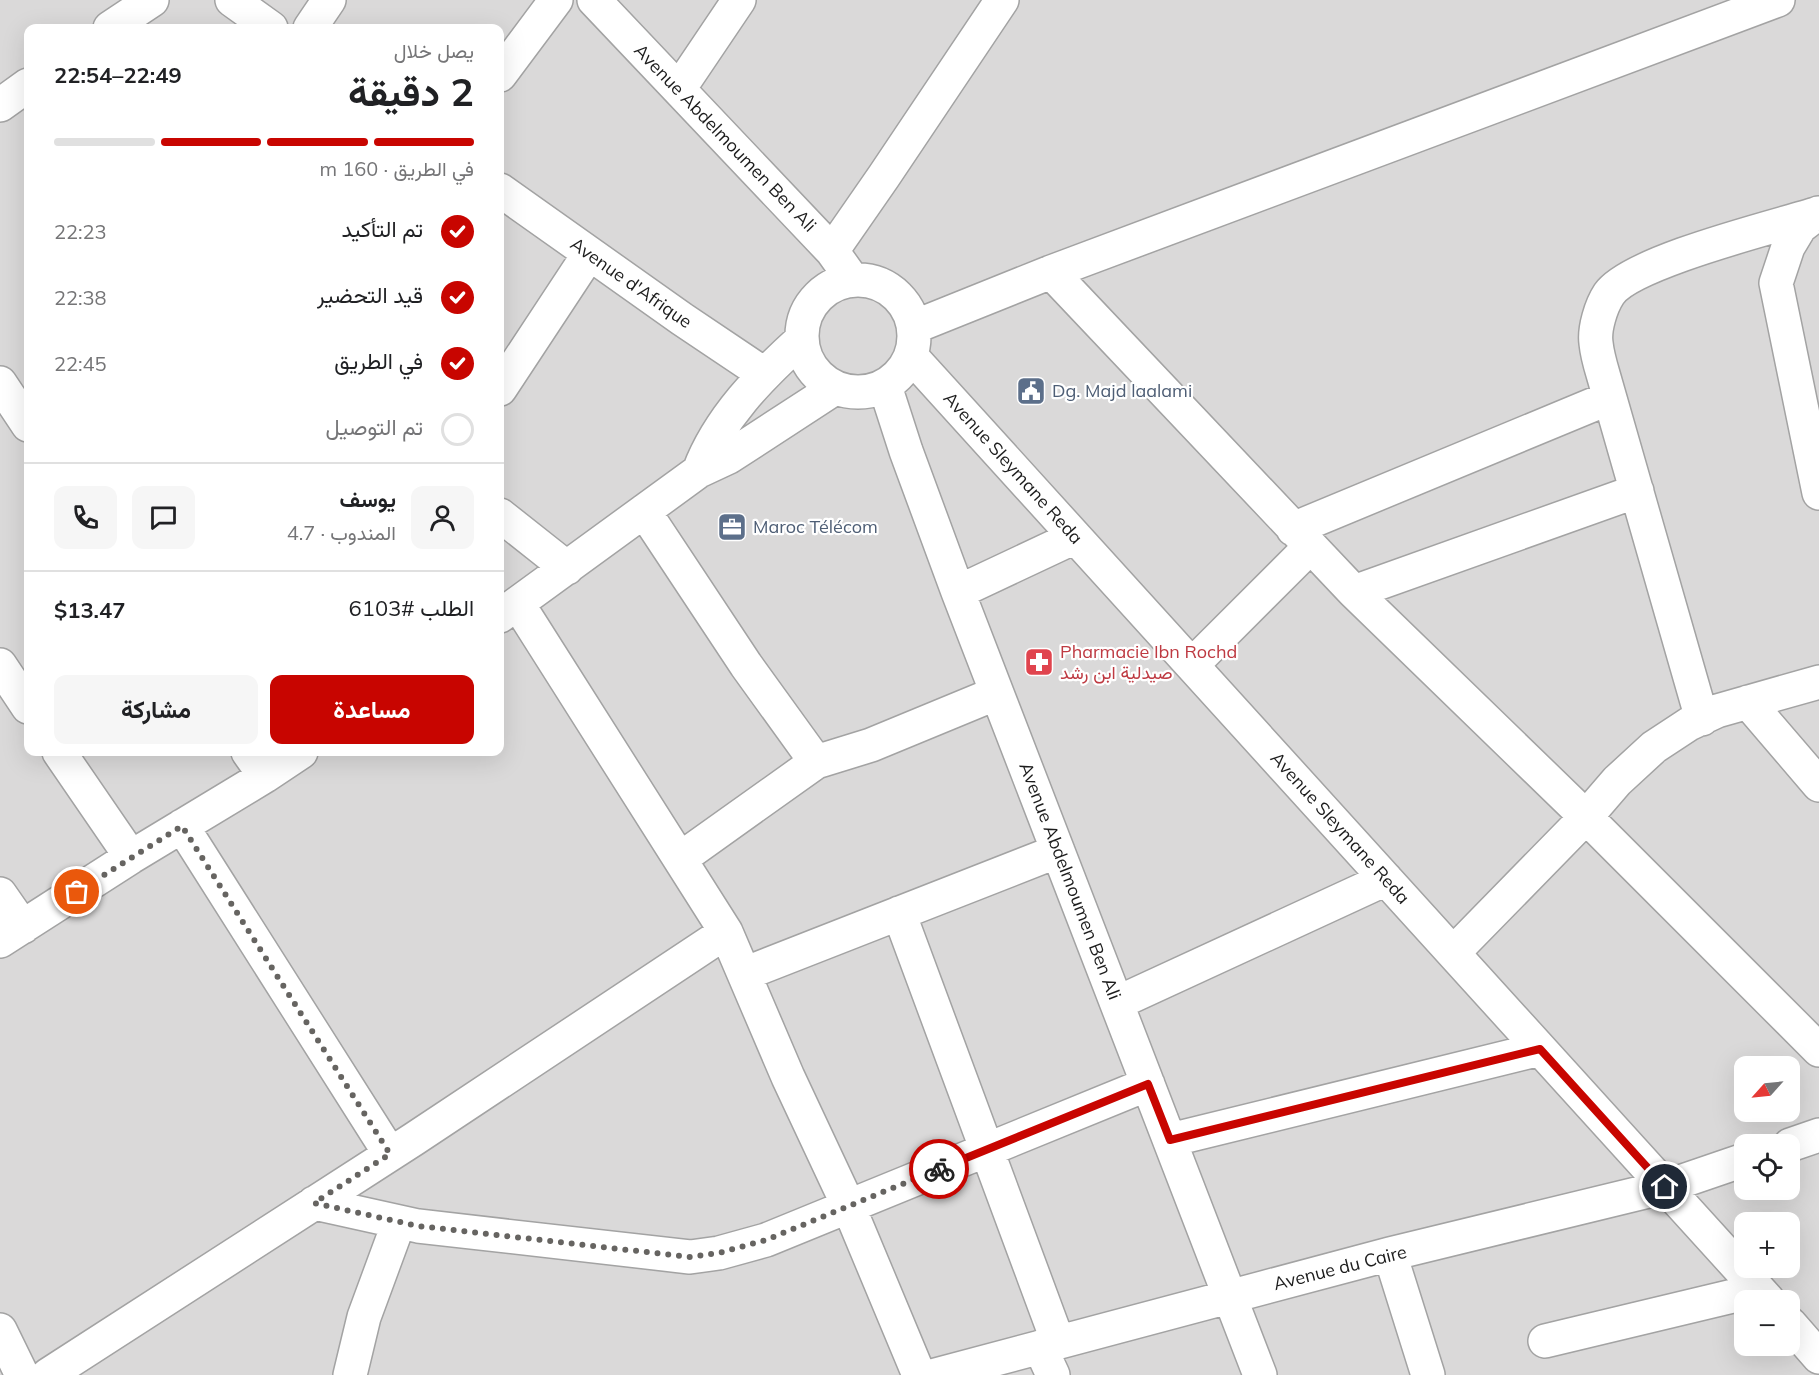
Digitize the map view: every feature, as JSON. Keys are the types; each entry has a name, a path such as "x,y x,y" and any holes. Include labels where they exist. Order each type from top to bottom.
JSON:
{"street":[{"path":"117,24 152,0"},
{"path":"232,0 266,24"},
{"path":"313,24 329,0"},
{"path":"504,70 556,0"},
{"name":"Avenue Abdelmoumen Ben Ali","path":"594,0 832,251 852,279"},
{"path":"679,89 739,0"},
{"path":"913,341 1052,272 1778,0"},
{"path":"832,251 884,177 991,5"},
{"path":"0,105 24,88"},
{"name":"Avenue d'Afrique","path":"504,193 764,374"},
{"path":"1702,719 1609,398 1595,341 1600,314 1609,293 1628,279 1657,264 1817,213"},
{"path":"1817,213 1800,227 1788,247 1776,283 1819,493"},
{"path":"504,383 589,254"},
{"path":"1052,272 1354,592 1586,817 1819,1050"},
{"path":"852,279 867,280 892,291 903,301 910,314 913,341 905,368 885,386 869,392 852,393 835,388 822,380 804,355 801,339 802,325 815,299 825,289 838,282 852,279"},
{"path":"699,471 719,431 764,374 801,339"},
{"name":"Avenue Sleymane Reda","path":"913,341 1076,537 1758,1290"},
{"path":"0,383 24,419"},
{"name":"Avenue Abdelmoumen Ben Ali","path":"885,386 906,451 958,592 1260,1375"},
{"path":"835,388 729,457 699,471 509,610 680,859 726,932 788,1077 848,1205 919,1375"},
{"path":"1192,665 1302,538 1609,398"},
{"path":"1354,592 1637,491"},
{"path":"644,511 746,665 816,762"},
{"path":"504,518 567,568"},
{"path":"958,592 1076,537"},
{"path":"0,665 24,701"},
{"path":"1453,953 1586,817 1617,782 1654,747 1717,711 1819,682"},
{"path":"680,859 816,762 871,745 997,693"},
{"path":"1748,702 1819,784"},
{"path":"62,756 131,857"},
{"path":"0,894 11,934 182,826 256,764 286,756"},
{"path":"182,826 390,1154"},
{"path":"744,974 1058,851"},
{"path":"1117,1003 1386,879"},
{"path":"899,913 987,1149 1051,1355"},
{"path":"48,1375 390,1154 726,932"},
{"path":"1170,1140 1540,1049"},
{"path":"314,1203 418,1226 690,1257 719,1253 766,1240 1148,1084"},
{"path":"1800,1142 1819,1135"},
{"name":"Avenue du Caire","path":"936,1375 1051,1355 1230,1296 1390,1254 1665,1187 1734,1163"},
{"path":"350,1375 364,1317 399,1222"},
{"path":"1390,1254 1428,1375"},
{"path":"1545,1341 1734,1301"},
{"path":"0,1330 22,1375"},
{"path":"1800,1335 1819,1357"},
{"path":"1802,1375 1819,1371"}],"shaded area":[{"path":"0,0 1819,0 1819,1375 0,1375"}],"way so far":[{"path":"77,892 182,826 390,1154 314,1203 418,1226 690,1257 719,1253 766,1240 939,1169"}],"place":[{"name":"Dg. Majd laalami","path":"1031,391"},
{"name":"Maroc Télécom","path":"732,527"},
{"name":"Pharmacie Ibn Rochd صيدلية ابن رشد","path":"1039,662"}],"route":[{"path":"939,1169 1148,1084 1170,1140 1540,1049 1665,1187"}]}
